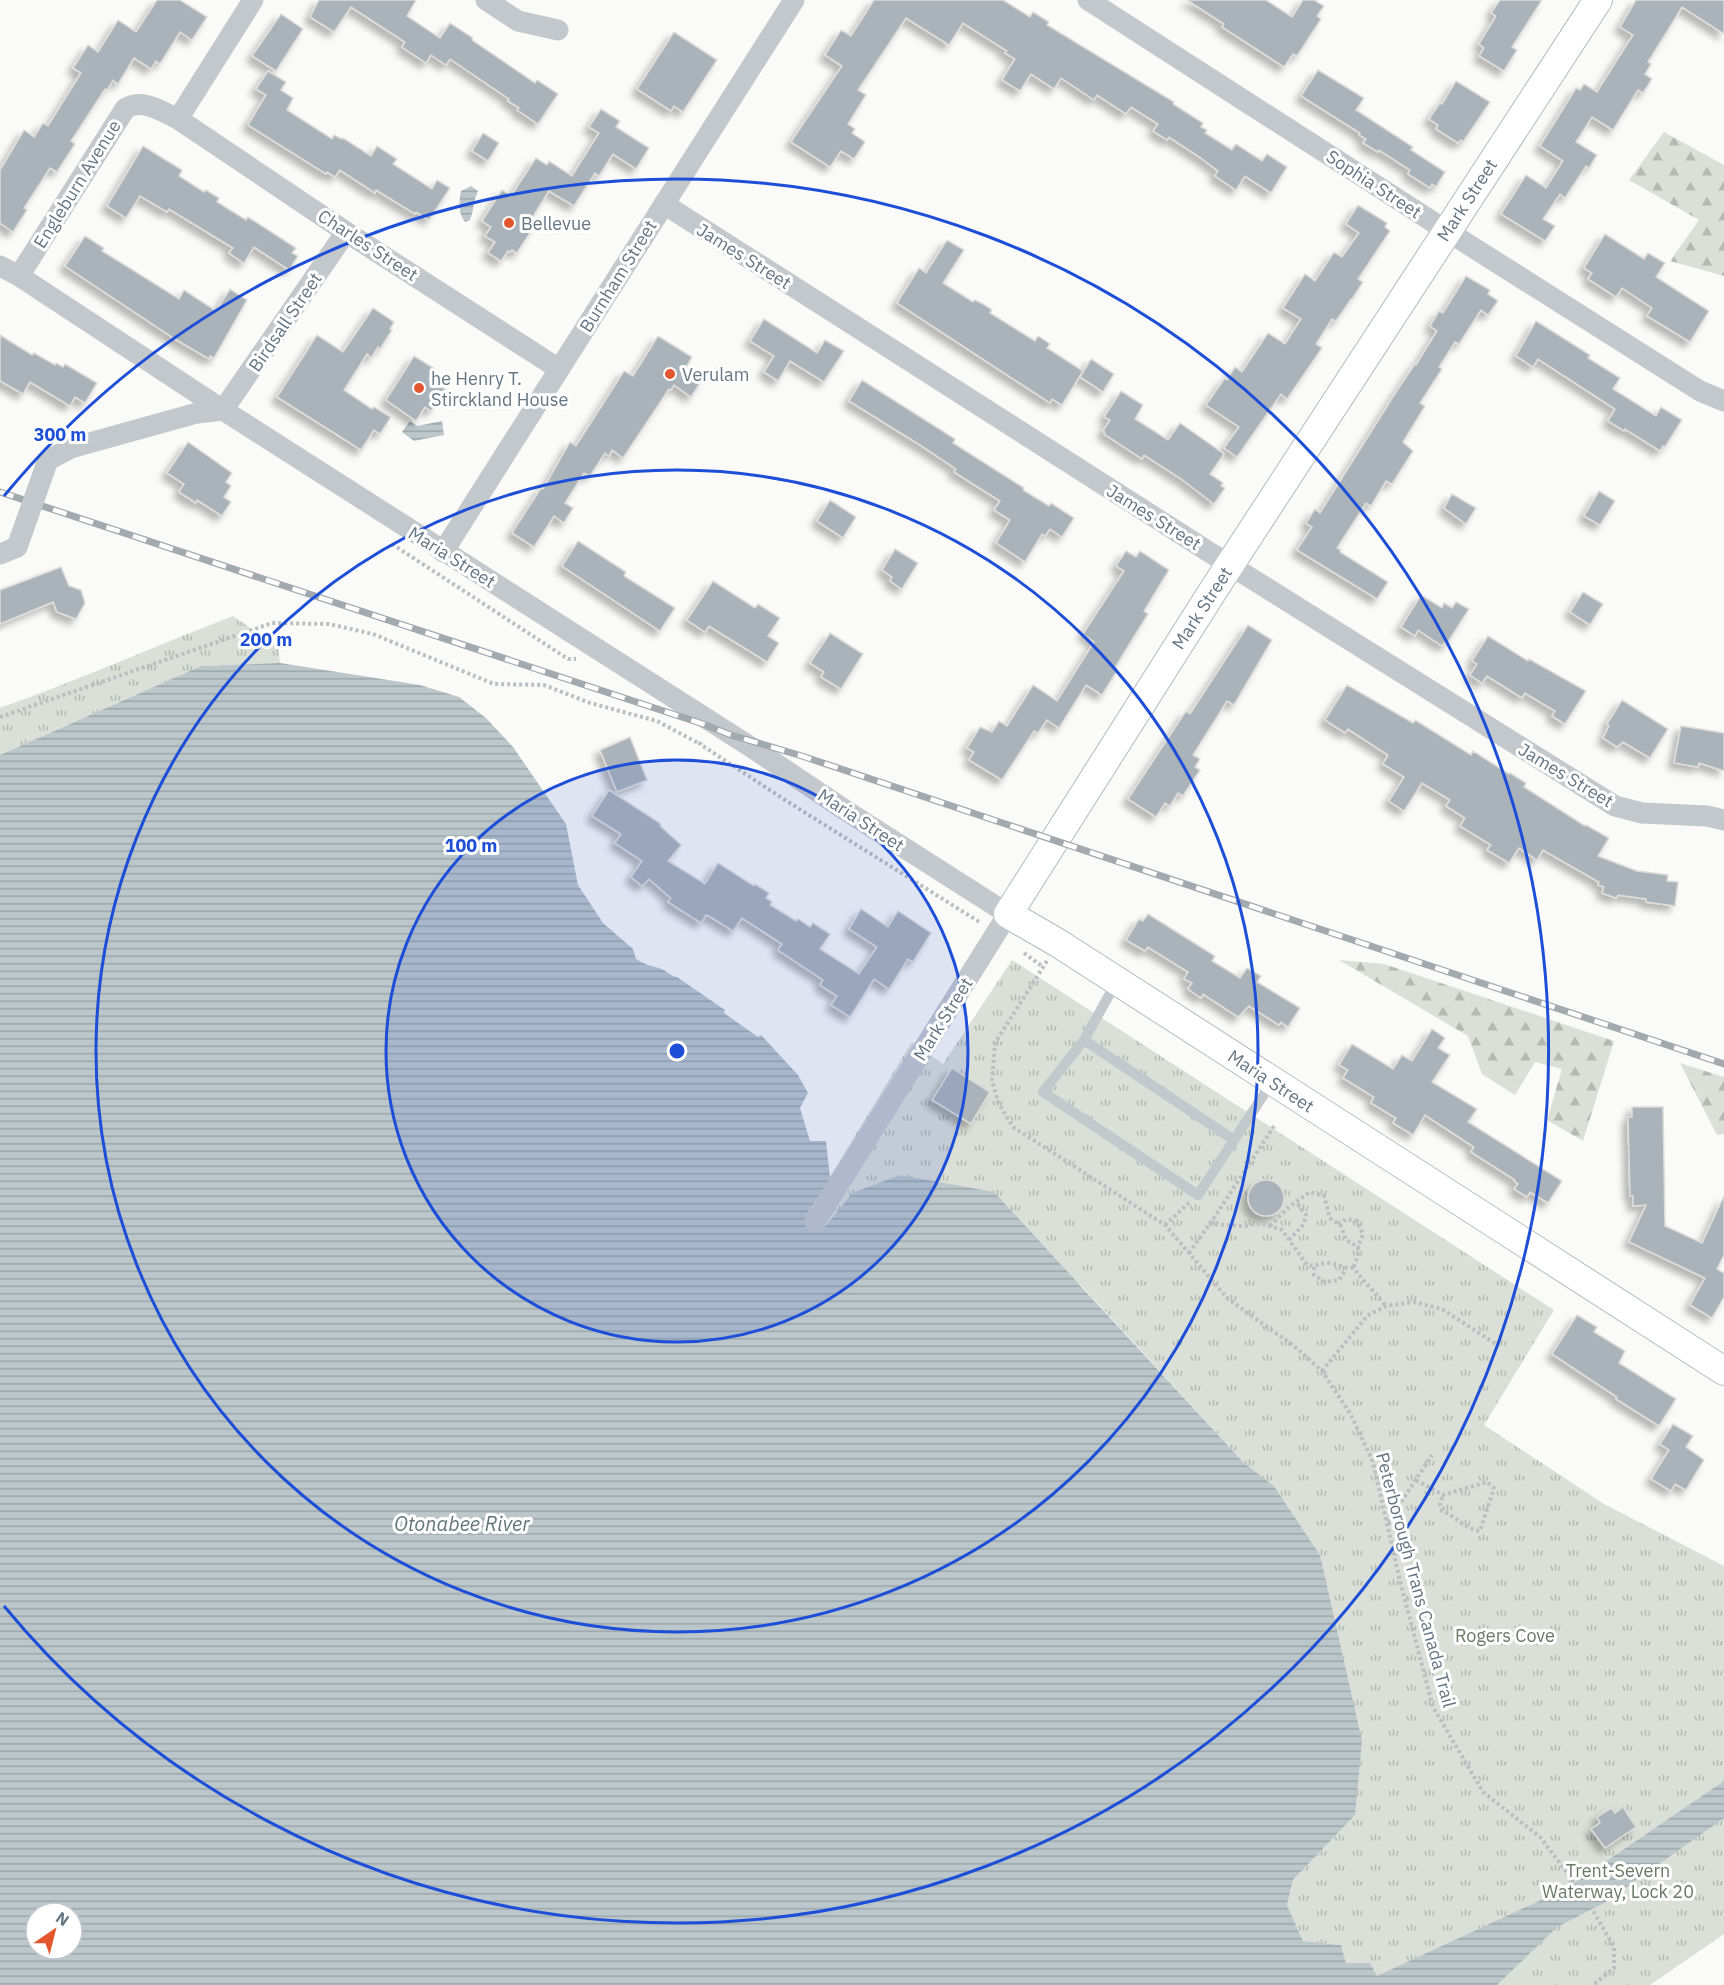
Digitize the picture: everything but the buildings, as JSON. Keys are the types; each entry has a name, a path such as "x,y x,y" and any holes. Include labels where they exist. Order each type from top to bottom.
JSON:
{"street":[{"path":"178,119 253,0"},
{"path":"486,0 518,21 558,30"},
{"name":"Burnham Street","path":"443,552 794,0"},
{"name":"Sophia Street","path":"1088,0 1700,391 1724,401"},
{"name":"Mark Street","path":"815,1222 1230,565 1598,0"},
{"name":"Engleburn Avenue","path":"19,276 125,109 130,105 151,105 178,119"},
{"name":"Charles Street","path":"178,119 346,232 559,369"},
{"name":"James Street","path":"664,204 1230,565 1615,806 1642,813 1707,816 1724,820"},
{"name":"Birdsall Street","path":"223,411 346,232"},
{"name":"Maria Street","path":"0,266 19,276 223,411 443,552 754,749 845,810 1002,923 1058,943 1724,1371"},
{"path":"8,550 48,460 71,448 197,413 223,411"}],"lane":[{"path":"1117,981 1084,1040 1043,1092 1198,1195 1272,1081"},
{"path":"1084,1040 1234,1140"}],"path":[{"path":"0,717 272,623 329,624 373,634 494,684 544,685 590,703 657,721 700,744 785,800 1002,923"},
{"path":"700,744 703,718"},
{"name":"Peterborough Trans Canada Trail","path":"1043,967 995,1043 992,1080 998,1102 1013,1127 1165,1225 1228,1299 1294,1346 1322,1371 1351,1415 1373,1462 1400,1581 1433,1707 1483,1792 1540,1838 1566,1871 1573,1884 1589,1893 1592,1909 1614,1947 1614,1968 1593,1985"},
{"path":"1189,1252 1274,1126"},
{"path":"1270,1226 1296,1201 1310,1192 1323,1196 1330,1218 1341,1226 1346,1240 1358,1247"},
{"path":"1165,1225 1198,1195"},
{"path":"1289,1240 1304,1224 1306,1215 1296,1201"},
{"path":"1338,1224 1347,1219 1357,1221 1363,1234 1353,1268"},
{"path":"1209,1224 1245,1226 1261,1223 1282,1230 1307,1265 1314,1267 1327,1262 1346,1269 1353,1268"},
{"path":"1314,1267 1314,1275 1326,1282 1339,1280 1346,1269"},
{"path":"1353,1268 1386,1306"},
{"path":"1322,1371 1367,1316 1386,1306 1414,1302 1442,1310 1499,1346"},
{"path":"1388,1522 1432,1455"},
{"path":"1416,1480 1443,1495 1487,1482 1494,1488 1480,1531 1472,1530 1454,1515 1442,1511 1440,1505 1443,1495"}],"green space":[{"path":"1664,132 1724,165 1724,276 1670,261 1699,220 1629,180"},
{"path":"233,616 278,647 280,663 201,666 0,755 0,708"},
{"name":"Rogers Cove","path":"1012,960 1554,1310 1484,1425 1604,1504 1724,1566 1724,1934 1650,1985 1381,1985 1370,1963 1346,1963 1341,1945 1303,1941 1287,1905 1293,1880 1355,1815 1320,1555 1274,1486 1243,1462 1080,1284 852,1193 825,1228 806,1216 912,1042 943,1064"},
{"path":"1339,960 1384,964 1614,1041 1583,1141 1547,1120 1562,1069 1535,1062 1515,1095 1482,1074 1468,1036"},
{"path":"1680,1063 1724,1077 1724,1134 1717,1135"}],"water":[{"path":"471,186 478,191 470,220 465,222 460,211 460,195 461,191"},
{"path":"410,421 417,426 442,421 444,435 414,441 402,432"},
{"name":"Otonabee River","path":"280,663 420,685 459,697 486,718 513,747 566,824 578,885 603,923 633,949 636,959 677,977 725,1010 724,1013 758,1037 761,1035 798,1075 808,1093 800,1108 810,1141 826,1141 830,1178 806,1216 825,1227 852,1193 900,1175 994,1192 1243,1462 1274,1486 1320,1555 1362,1741 1355,1815 1293,1880 1287,1905 1303,1941 1341,1945 1346,1963 1370,1963 1377,1976 1567,1888 1724,1781 1724,1818 1604,1903 1557,1927 1497,1985 0,1985 0,755 201,666"}],"railway":[{"path":"0,492 731,735 802,756 1724,1064"}],"place":[{"name":"Bellevue","path":"509,223"},
{"name":"Verulam","path":"670,374"},
{"name":"he Henry T. Stirckland House","path":"419,388"}],"park label":[{"name":"Trent-Severn Waterway, Lock 20","path":"1618,1880"}]}
